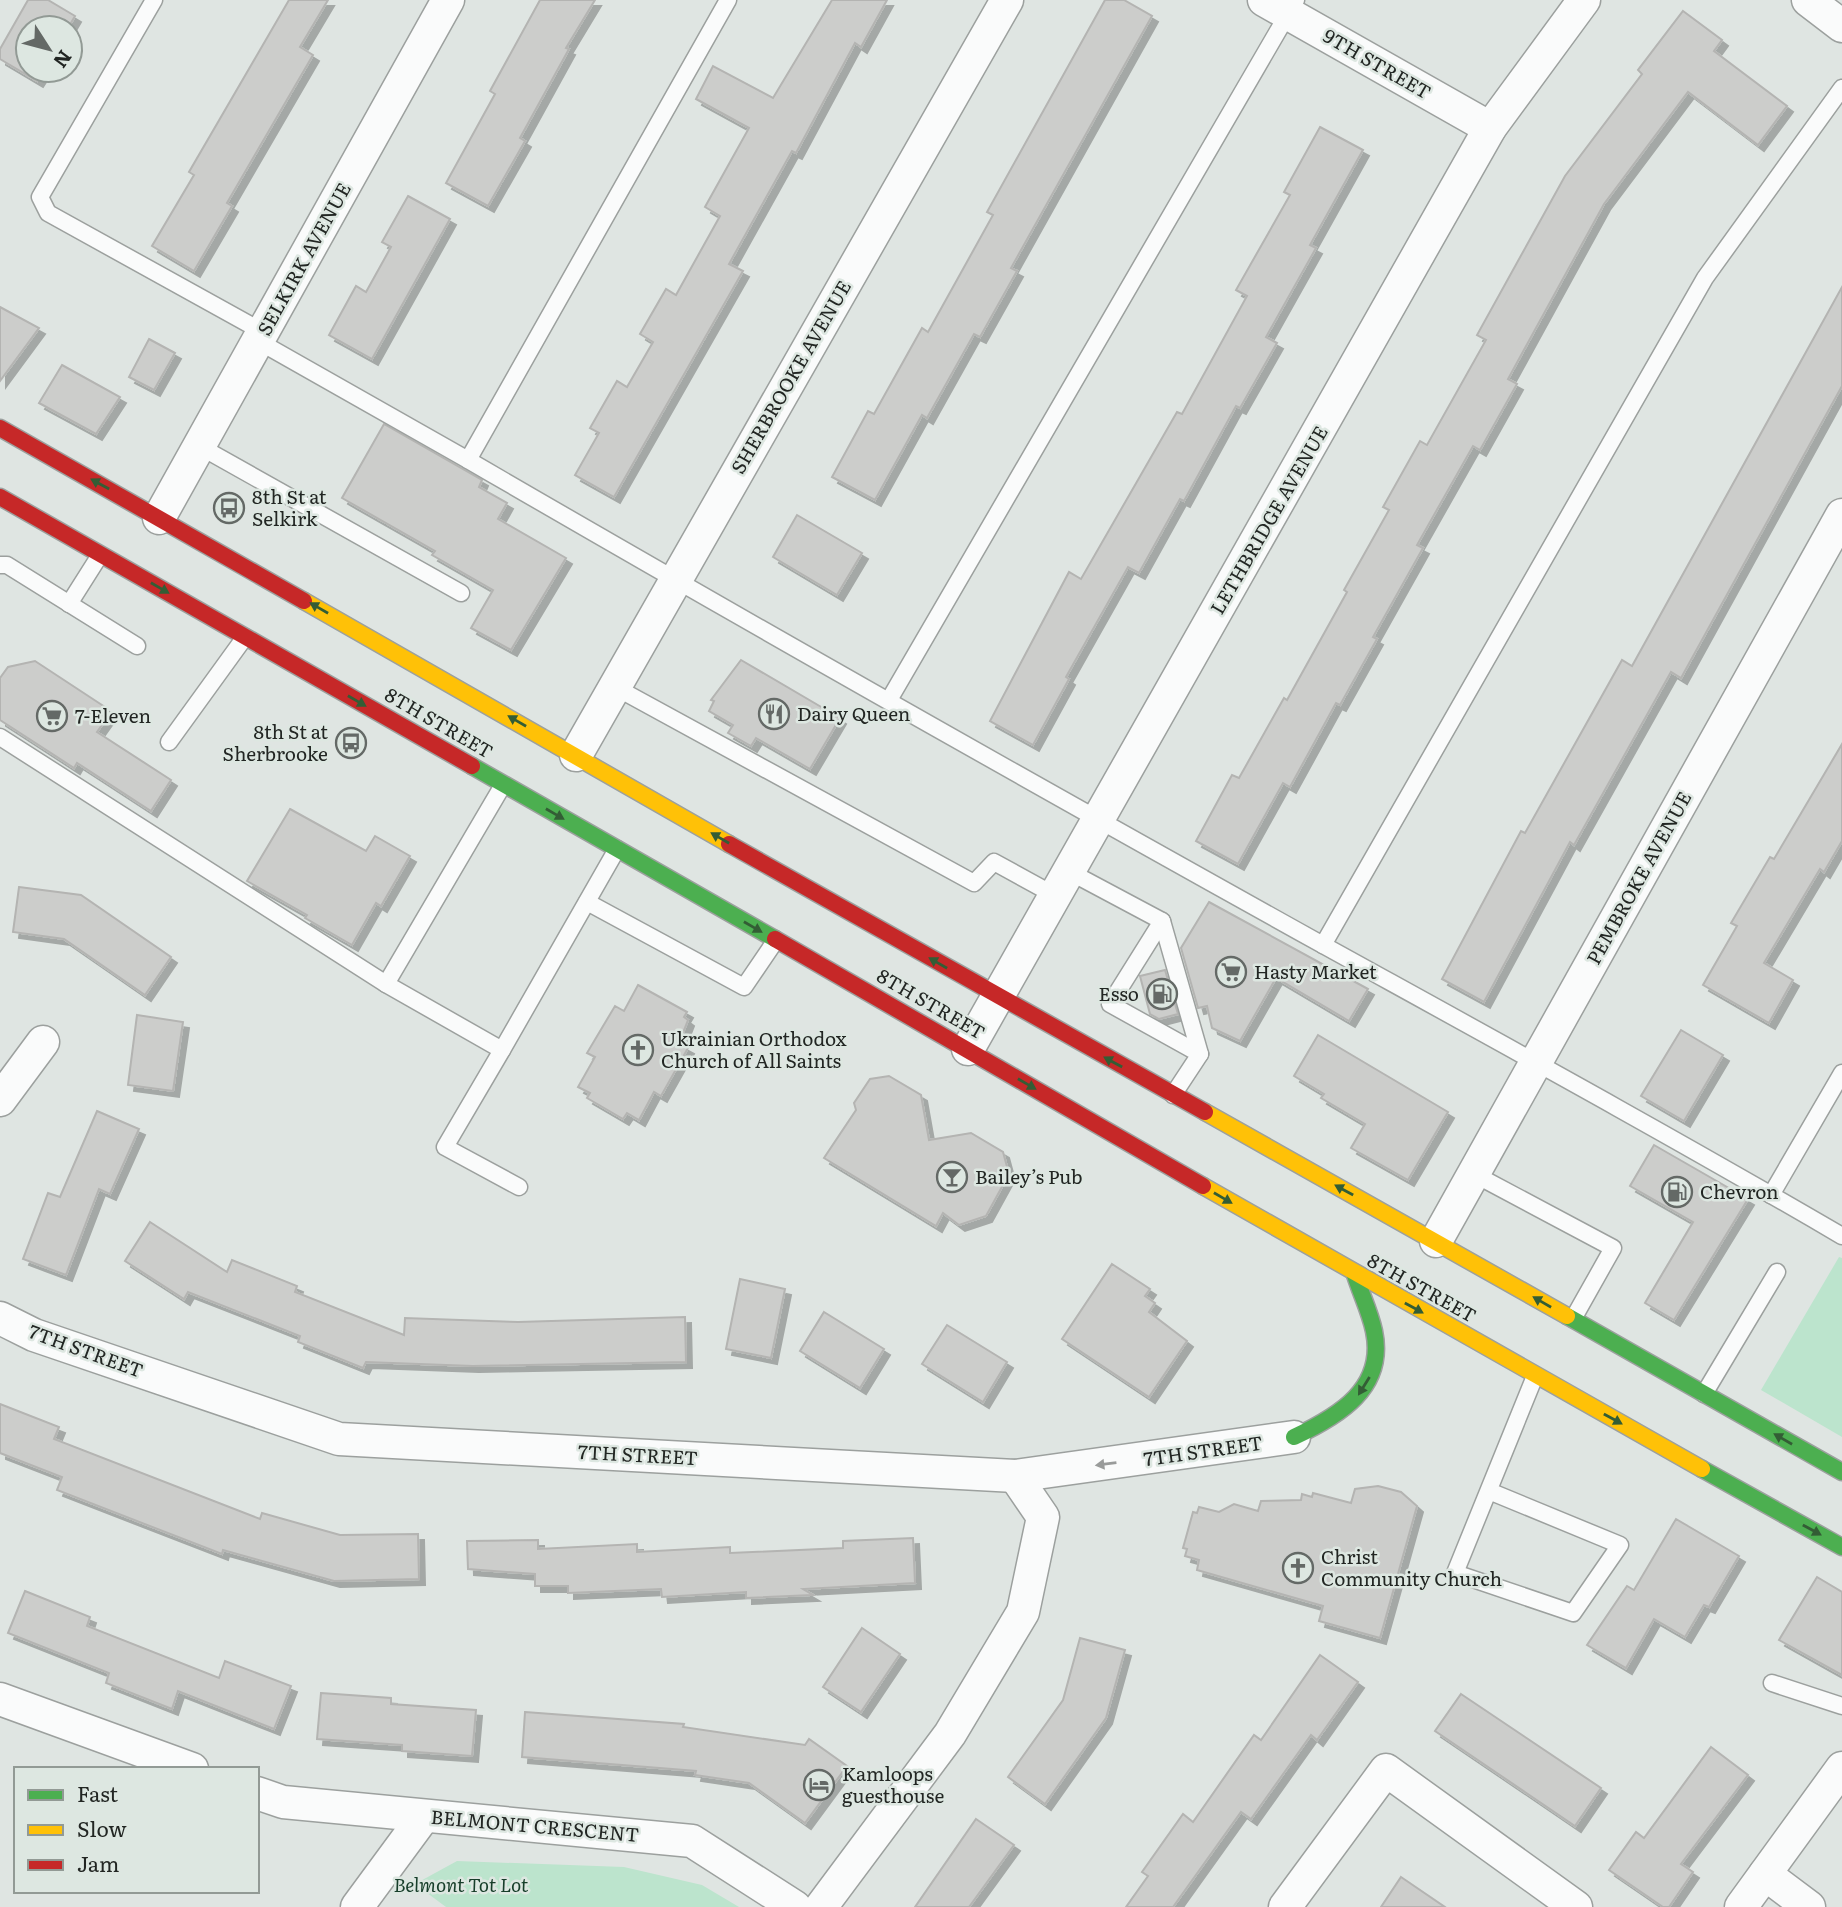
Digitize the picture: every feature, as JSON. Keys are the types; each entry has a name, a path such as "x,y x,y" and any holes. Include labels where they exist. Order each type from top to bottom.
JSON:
{"main road":[{"name":"8TH STREET","path":"0,428 997,998 1436,1241 1842,1472"},
{"name":"8TH STREET","path":"0,497 968,1049 1354,1275 1842,1546"},
{"path":"1294,1437 1335,1418 1365,1389 1376,1364 1375,1334 1354,1275"}],"street":[{"name":"SELKIRK AVENUE","path":"159,518 448,0"},
{"name":"SHERBROOKE AVENUE","path":"576,755 1007,0"},
{"name":"LETHBRIDGE AVENUE","path":"968,1049 1490,128 1584,0"},
{"path":"1808,0 1842,26"},
{"name":"9TH STREET","path":"1283,4 1490,128"},
{"name":"PEMBROKE AVENUE","path":"1436,1241 1842,516"},
{"path":"0,1100 43,1042"},
{"name":"7TH STREET","path":"0,1318 34,1335 339,1439 1015,1476 1294,1437"},
{"path":"821,1907 950,1734 1023,1612 1043,1517 1015,1476"},
{"path":"0,1699 187,1767"},
{"path":"1741,1907 1842,1768"},
{"path":"1285,1907 1386,1770 1576,1907"},
{"name":"BELMONT CRESCENT","path":"259,1794 283,1802 692,1841 795,1907"},
{"path":"357,1907 424,1816"},
{"path":"1765,1874 1809,1907"}],"lane":[{"path":"154,0 40,197 48,213 675,581 1323,945 1537,1061 1842,1236"},
{"path":"468,460 728,0"},
{"path":"889,700 1283,4"},
{"path":"1323,945 1705,278 1842,88"},
{"path":"200,446 461,593"},
{"path":"69,604 100,555"},
{"path":"0,565 7,565 137,646"},
{"path":"169,742 245,637"},
{"path":"615,687 974,883 994,862 1063,884 1162,921"},
{"path":"0,737 386,984 502,1050"},
{"path":"386,984 503,785"},
{"path":"519,1187 445,1147 617,849"},
{"path":"587,902 744,987 776,940"},
{"path":"1162,921 1200,1054 1173,1095"},
{"path":"1162,921 1110,1004 1200,1054"},
{"path":"1771,1195 1842,1073"},
{"path":"1474,1174 1614,1248 1573,1319"},
{"path":"1704,1394 1777,1272"},
{"path":"1489,1491 1620,1545 1573,1612 1455,1573 1535,1376"},
{"path":"1772,1683 1842,1706"}],"green space":[{"path":"1839,1257 1842,1258 1842,1437 1761,1390"},
{"name":"Belmont Tot Lot","path":"457,1861 624,1867 702,1885 739,1907 446,1907 415,1884"}],"building":[{"path":"28,0 48,0 72,14 20,14"},
{"path":"289,0 328,0 300,47 313,55 227,203 232,206 194,271 152,246 194,175 189,172"},
{"path":"540,0 595,0 566,48 569,49 520,138 525,141 488,206 446,183 495,94 490,91"},
{"path":"832,0 887,0 861,47 855,43 796,153 792,151 729,264 743,271 614,497 575,475 599,433 590,428 617,381 627,387 653,342 640,334 666,289 676,295 720,216 705,207 749,128 696,99 713,66 773,98"},
{"path":"1105,0 1124,0 1152,16 1011,268 1017,271 980,337 974,334 927,418 922,415 875,500 832,477 868,411 874,414 922,328 928,332 993,215 987,212"},
{"path":"1683,11 1722,40 1714,51 1787,106 1758,145 1688,92 1604,204 1508,379 1517,384 1480,450 1473,446 1417,545 1423,548 1373,637 1377,639 1340,705 1336,703 1290,787 1283,783 1238,864 1196,841 1232,775 1239,778 1284,698 1287,700 1347,592 1344,590 1389,510 1383,507 1420,441 1427,445 1486,340 1477,335 1565,176 1642,74 1638,70"},
{"path":"14,24 14,67 0,59 0,49"},
{"path":"1320,127 1363,150 1310,245 1316,248 1266,337 1277,343 1240,408 1236,406 1184,501 1180,499 1139,573 1128,567 1066,677 1069,679 1033,745 990,721 1069,572 1081,579 1177,412 1182,414 1247,296 1236,290 1290,195 1284,192"},
{"path":"408,196 450,219 372,359 329,335 356,286 366,292 391,247 382,242"},
{"path":"1842,287 1842,386 1681,678 1671,672 1574,845 1570,842 1484,1002 1442,979 1521,831 1525,833 1622,660 1632,666"},
{"path":"0,307 39,328 0,381"},
{"path":"149,339 175,353 154,390 129,377"},
{"path":"62,365 120,397 96,434 39,403"},
{"path":"384,424 482,480 479,487 507,503 498,519 566,558 511,650 471,628 493,590 432,555 435,551 342,498"},
{"path":"797,515 862,553 837,595 773,557"},
{"name":"Dairy Queen","path":"741,660 840,718 810,769 756,738 751,746 728,733 733,725 709,711 714,701 711,700"},
{"name":"7-Eleven","path":"35,661 105,707 101,714 107,718 97,732 171,780 151,811 77,763 74,768 0,720 0,678 8,667"},
{"path":"1842,744 1842,841 1824,872 1820,869 1764,963 1793,980 1769,1023 1703,985 1737,926 1731,923 1770,857 1774,859"},
{"path":"290,809 366,851 375,836 410,856 381,906 376,903 352,945 305,918 307,915 247,881"},
{"path":"19,887 81,895 171,957 145,995 64,939 13,932"},
{"name":"Hasty Market","path":"1209,902 1368,989 1349,1021 1276,978 1240,1041 1212,1028 1207,1006 1198,1008 1181,948"},
{"name":"Esso","path":"1165,970 1178,1014 1159,1019 1150,1014 1140,976"},
{"name":"Ukrainian Orthodox Church of All Saints","path":"638,985 687,1012 684,1017 688,1020 679,1043 688,1048 661,1096 654,1092 639,1120 627,1113 623,1119 587,1098 590,1093 578,1087 595,1057 587,1053 615,1006 624,1011"},
{"path":"137,1015 183,1022 173,1091 128,1085"},
{"path":"1681,1030 1723,1055 1684,1121 1641,1096"},
{"path":"1318,1035 1448,1112 1408,1180 1351,1148 1365,1124 1321,1098 1324,1094 1294,1076"},
{"path":"889,1076 921,1095 929,1140 971,1133 1003,1152 1009,1174 986,1216 959,1225 943,1213 936,1226 824,1158 856,1110 854,1103 870,1079"},
{"path":"97,1111 139,1129 110,1194 99,1189 66,1275 23,1259 48,1193 60,1197"},
{"path":"1654,1145 1748,1199 1674,1320 1645,1303 1693,1222 1630,1186"},
{"path":"150,1222 227,1272 232,1260 297,1286 295,1292 404,1335 405,1318 518,1322 685,1317 686,1362 473,1366 366,1362 363,1368 298,1342 300,1336 188,1292 184,1299 125,1261"},
{"path":"1112,1264 1150,1289 1145,1296 1155,1303 1149,1312 1187,1341 1149,1397 1062,1339"},
{"path":"740,1279 785,1289 771,1358 726,1349"},
{"path":"824,1312 884,1349 860,1388 800,1351"},
{"path":"947,1325 1007,1362 983,1402 922,1364"},
{"path":"0,1404 59,1427 54,1439 260,1519 262,1513 340,1535 418,1534 419,1579 334,1581 223,1550 222,1554 57,1490 62,1477 0,1453"},
{"name":"Christ Community Church","path":"1378,1486 1401,1492 1417,1506 1380,1638 1319,1621 1323,1606 1197,1570 1199,1560 1185,1556 1187,1549 1183,1548 1193,1512 1197,1513 1199,1507 1219,1512 1234,1504 1258,1511 1261,1501 1301,1500 1302,1494 1312,1497 1313,1493 1351,1503 1355,1489"},
{"path":"1676,1519 1739,1556 1709,1607 1704,1605 1685,1637 1654,1619 1626,1668 1587,1645 1627,1586 1634,1590"},
{"path":"913,1538 915,1583 803,1589 813,1595 746,1598 746,1592 662,1597 661,1589 568,1593 568,1586 535,1586 535,1574 468,1569 467,1541 538,1540 538,1549 637,1544 637,1552 730,1547 730,1553 843,1548 843,1541"},
{"path":"1817,1577 1842,1592 1842,1675 1779,1640"},
{"path":"25,1591 90,1617 87,1626 219,1678 225,1661 291,1686 274,1729 178,1691 172,1709 106,1683 109,1673 8,1633"},
{"path":"862,1628 900,1654 861,1712 823,1687"},
{"path":"1080,1638 1125,1650 1106,1718 1045,1804 1008,1777 1063,1700"},
{"path":"1320,1655 1358,1682 1317,1740 1311,1735 1251,1819 1241,1812 1173,1907 1126,1907 1148,1876 1142,1872 1183,1814 1193,1822 1254,1735 1261,1740"},
{"path":"321,1693 391,1698 391,1704 476,1710 472,1756 402,1751 402,1745 317,1739"},
{"path":"1461,1694 1601,1788 1575,1826 1435,1731"},
{"path":"525,1712 684,1724 683,1727 805,1745 809,1739 847,1766 805,1823 749,1783 695,1775 696,1771 522,1757"},
{"path":"1711,1747 1748,1775 1681,1864 1693,1872 1669,1907 1663,1907 1609,1870 1636,1832 1644,1838"},
{"path":"976,1819 1014,1845 969,1907 915,1907"},
{"path":"1401,1877 1445,1907 1381,1907"}],"traffic: fast":[{"path":"472,766 775,939"},
{"path":"1294,1437 1327,1420 1355,1398 1373,1369 1376,1351 1374,1331 1355,1275"},
{"path":"1567,1316 1842,1472"},
{"path":"1702,1469 1842,1547"}],"traffic: slow":[{"path":"304,601 729,844"},
{"path":"1205,1112 1567,1316"},
{"path":"1203,1186 1702,1469"}],"traffic: jam":[{"path":"0,428 304,601"},
{"path":"0,497 472,766"},
{"path":"729,844 1205,1112"},
{"path":"775,939 1203,1186"}],"place":[{"name":"8th St at Selkirk","path":"229,508"},
{"name":"Dairy Queen","path":"774,714"},
{"name":"7-Eleven","path":"52,716"},
{"name":"8th St at Sherbrooke","path":"351,743"},
{"name":"Hasty Market","path":"1231,972"},
{"name":"Esso","path":"1162,994"},
{"name":"Ukrainian Orthodox Church of All Saints","path":"638,1050"},
{"name":"Bailey’s Pub","path":"952,1177"},
{"name":"Chevron","path":"1677,1192"},
{"name":"Christ Community Church","path":"1298,1568"},
{"name":"Kamloops guesthouse","path":"819,1785"}]}
